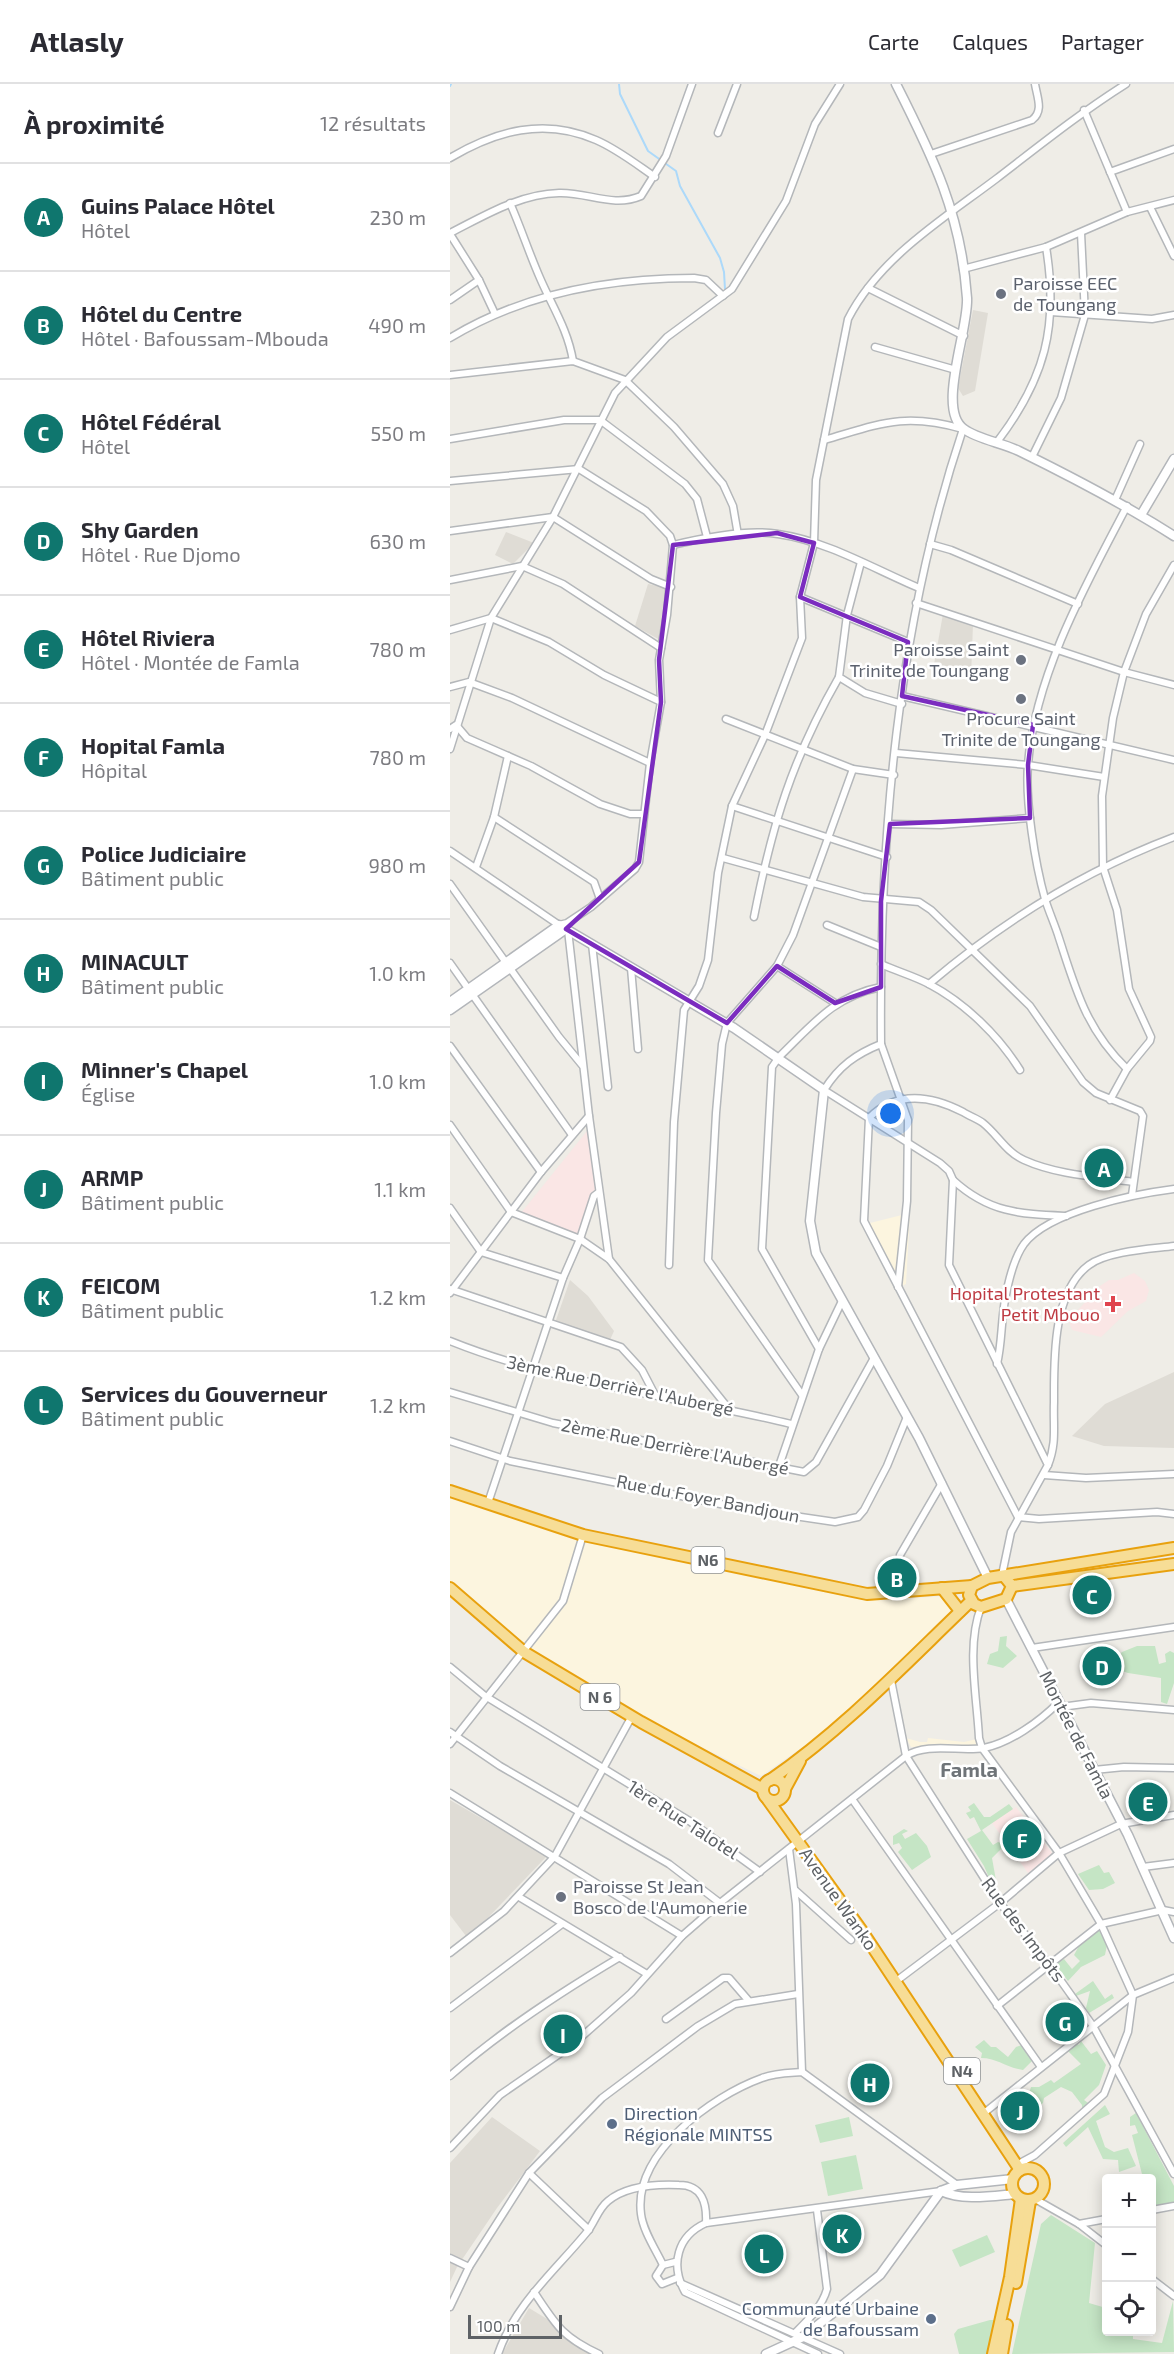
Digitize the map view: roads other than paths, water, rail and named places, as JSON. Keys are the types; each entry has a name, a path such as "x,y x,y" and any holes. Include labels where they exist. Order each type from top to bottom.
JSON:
{"highway":[{"name":"N6","path":"450,1491 583,1534 867,1594 972,1586"},
{"path":"976,1604 969,1595 972,1586 988,1578 1174,1548"},
{"path":"1012,1586 1174,1563"},
{"path":"1064,1564 1067,1577"},
{"path":"1003,1575 1012,1586"},
{"path":"766,1785 802,1758 891,1680 960,1611 976,1604 1006,1599 1012,1586"},
{"name":"N 6","path":"450,1588 524,1652 632,1716 766,1785"},
{"path":"942,1588 960,1611"},
{"path":"768,1800 781,1799 802,1758"},
{"path":"766,1785 778,1780 785,1788"},
{"name":"Avenue Wanko","path":"766,1785 768,1800 788,1825"},
{"name":"Avenue Wanko","path":"781,1799 794,1845 894,1978 986,2111 1020,2170"},
{"path":"1002,2354 1025,2198 1020,2170 1036,2170 1043,2178 1044,2188 1025,2198"},
{"path":"993,2354 1025,2198"}],"street":[{"path":"495,314 479,280 450,233 510,203 559,193 620,202 641,196 656,177 666,156 692,84"},
{"path":"718,133 737,84"},
{"path":"450,749 453,727 491,618 553,517 579,469 600,420 625,380 667,337 723,296 742,275 786,201 815,124 840,84"},
{"path":"897,84 944,182 952,211 967,299 964,336 952,390 954,413 963,429 930,544 908,642 882,901 882,1044 908,1120 909,1144 905,1232 898,1287"},
{"path":"931,153 1032,120 1038,116 1040,109 1035,84"},
{"path":"669,1265 683,1017 688,1001 699,986 708,960 732,806 765,735 802,638 800,597 814,543 816,480 848,319 868,288 911,243 1084,110 1126,84"},
{"path":"1084,110 1127,212"},
{"path":"450,158 488,137 531,128 568,132 595,140 656,177"},
{"path":"1110,172 1174,148"},
{"path":"963,269 1046,247 1127,212 1174,200"},
{"path":"510,203 540,279 551,296 570,342 573,361"},
{"path":"1150,207 1174,256"},
{"path":"1032,457 1061,398 1085,315 1081,233"},
{"path":"997,442 1034,385 1052,312 1052,288 1046,247"},
{"path":"450,338 520,303 619,281 694,278 706,280 723,296"},
{"path":"450,300 479,280"},
{"path":"868,288 964,336"},
{"path":"1052,312 1152,319 1174,315"},
{"path":"875,346 956,370"},
{"path":"450,375 573,361 625,380 674,427 723,484 733,506 738,535"},
{"path":"824,440 888,421 909,419 933,421 963,429 1032,457 1127,506 1174,536"},
{"path":"450,439 564,420 600,420 686,484 696,499 707,537"},
{"path":"1114,500 1140,444"},
{"path":"1141,515 1174,459"},
{"path":"450,481 579,469 646,512 670,536 673,544 671,587 662,648 661,702 650,763 641,855 635,870 565,927 470,992 450,1010"},
{"path":"1127,506 1058,649 1033,725 1028,765 1030,818 1045,899 1075,991 1094,1031 1127,1069"},
{"path":"450,531 553,517 651,579 671,587"},
{"path":"673,544 707,537 777,533 814,543 919,588"},
{"path":"930,544 962,554 1078,604"},
{"path":"754,917 775,821 802,750 839,677 847,615 861,562"},
{"path":"1110,1101 1127,1069 1150,1041 1151,1036 1129,989 1117,910 1103,867 1101,831 1104,777 1124,672 1146,614 1174,565"},
{"path":"450,580 522,566 563,584 662,648"},
{"path":"800,597 908,642"},
{"path":"916,603 1124,672 1174,685"},
{"path":"450,630 491,618 549,642 604,675 661,702"},
{"path":"839,677 865,693 902,704"},
{"path":"450,687 470,682 512,698 650,763"},
{"path":"903,696 1174,760"},
{"path":"726,719 853,769 894,775"},
{"path":"453,727 467,738 508,756 600,804 630,814 644,814"},
{"path":"896,753 1028,765 1104,777"},
{"path":"476,867 494,817 508,756"},
{"path":"802,1395 708,1260 716,1113 722,1044 727,1023 777,966 793,935 853,769"},
{"path":"732,806 887,857"},
{"path":"494,817 594,882 600,899"},
{"path":"890,824 969,824 1030,818"},
{"path":"929,984 971,949 1045,899 1103,867 1174,837"},
{"path":"450,851 631,968 727,1023 949,1170 953,1180 949,1265 996,1365 1048,1465"},
{"path":"723,858 882,901 919,902 931,910 1030,1006 1083,1082 1110,1101 1140,1111 1143,1116 1132,1195"},
{"path":"450,884 583,1066"},
{"path":"827,925 881,947"},
{"path":"565,927 598,1193 609,1259"},
{"path":"592,943 608,1087"},
{"path":"450,963 572,1135"},
{"path":"881,964 929,984 995,1035 1020,1070"},
{"path":"777,966 835,1003"},
{"path":"631,968 638,1048"},
{"path":"819,1348 762,1249 772,1067 779,1057 835,1003 861,991 881,987"},
{"path":"450,1002 470,992"},
{"path":"882,1044 853,1057 833,1076 825,1090 819,1127 811,1236 816,1253 942,1483 988,1578"},
{"path":"450,1046 541,1172"},
{"path":"1018,1517 864,1221 869,1118 884,1106 925,1097 941,1101 983,1123 1008,1150 1025,1161 1066,1171 1133,1182"},
{"path":"588,1116 541,1172 451,1291 621,1347 642,1370 655,1395"},
{"path":"450,1125 511,1212 580,1239 609,1259 729,1409"},
{"path":"953,1180 977,1200 990,1206 1009,1211 1067,1216"},
{"path":"996,1365 1001,1349 1005,1300 1024,1245 1037,1231 1067,1216 1132,1195 1174,1189"},
{"path":"488,1503 563,1278 580,1239 594,1196 598,1193"},
{"path":"450,1208 480,1252 563,1278"},
{"path":"1003,1575 1004,1554 1018,1517 1044,1475 1055,1447 1054,1387 1061,1309 1075,1281 1090,1264 1116,1255 1174,1246"},
{"path":"778,1469 791,1424 819,1348 842,1301"},
{"name":"3ème Rue Derrière l'Aubergé","path":"450,1341 532,1370 729,1409 791,1424"},
{"name":"2ème Rue Derrière l'Aubergé","path":"450,1392 518,1413 778,1469 804,1472 812,1468 874,1358"},
{"name":"Rue du Foyer Bandjoun","path":"450,1441 504,1459 791,1517 847,1521 858,1517 864,1510 907,1417"},
{"path":"1044,1475 1086,1478 1174,1474"},
{"path":"900,1555 942,1483"},
{"path":"1018,1517 1038,1519 1136,1512 1174,1514"},
{"path":"450,1744 453,1734 524,1652 563,1601 583,1534"},
{"name":"Montée de Famla","path":"1006,1599 1143,1867 1174,1938"},
{"path":"840,2354 685,2292 678,2281 675,2262 692,2232 706,2223 817,2210 941,2191 1020,2170 1104,2094 1128,2031 1133,1995 1101,1924 1059,1853 982,1748 979,1738 974,1650 976,1604"},
{"path":"1032,1648 1174,1627"},
{"name":"1ère Rue Talotel","path":"450,1667 485,1696 688,1820 760,1872"},
{"name":"Rue des Impôts","path":"891,1680 906,1756 999,1903 1049,1964 1093,2026 1115,2070 1174,2174"},
{"path":"450,2148 501,2096 571,2046 647,1974 682,1936 720,1903 906,1756 918,1750 982,1748 1005,1740 1060,1705 1091,1703 1174,1710"},
{"path":"450,1953 477,1934 519,1897 555,1856 632,1716"},
{"path":"453,1734 500,1766 669,1864 720,1903"},
{"path":"1094,1770 1124,1767 1174,1768"},
{"path":"450,1793 682,1936"},
{"path":"852,1799 1041,2067"},
{"path":"894,1978 999,1903 1059,1853 1121,1824 1174,1815"},
{"path":"794,1845 802,2072"},
{"path":"1143,1867 1174,1863"},
{"path":"795,1890 851,1940"},
{"path":"519,1897 647,1974"},
{"path":"997,2006 1101,1924 1163,1910 1174,1912"},
{"path":"450,2008 562,1924"},
{"path":"450,2076 481,2050 550,2001 620,1958"},
{"path":"666,2019 723,1978 729,1978 748,2000"},
{"path":"986,2111 1133,1995 1174,1978"},
{"path":"450,2307 469,2267 529,2173 602,2098 698,2026 735,2004 748,2000 798,1994"},
{"path":"663,2265 641,2216 645,2186 651,2168 661,2150 696,2114 763,2077 802,2072 957,2185"},
{"path":"529,2173 589,2230"},
{"path":"498,2354 524,2304 589,2230 608,2201 645,2186 684,2185 695,2188 706,2204 706,2223"},
{"path":"941,2191 951,2196 1025,2198 1079,2224 1102,2241"},
{"path":"766,2354 798,2338 880,2274 941,2191"},
{"path":"1156,2210 1174,2206"},
{"path":"798,2338 824,2299 827,2289 817,2210"},
{"path":"1079,2224 1102,2220"},
{"path":"450,2259 469,2267"},
{"path":"675,2262 663,2265 656,2272 660,2283 678,2281"},
{"path":"1156,2282 1174,2296"},
{"path":"534,2292 558,2328 568,2338 600,2354"},
{"path":"798,2338 818,2354"}],"waterway":[{"path":"619,84 620,94 648,151 676,171 680,186 720,258 725,289"}],"place":[{"name":"Paroisse EEC de Toungang","path":"1001,294"},
{"name":"Paroisse Saint Trinite de Toungang","path":"1021,660"},
{"name":"Procure Saint Trinite de Toungang","path":"1021,699"},
{"name":"Guins Palace Hôtel","path":"1104,1168"},
{"name":"Hopital Protestant Petit Mbouo","path":"1113,1304"},
{"name":"Hôtel du Centre","path":"897,1578"},
{"name":"Hôtel Fédéral","path":"1092,1595"},
{"name":"Shy Garden","path":"1102,1666"},
{"name":"Hôtel Riviera","path":"1148,1802"},
{"name":"Hopital Famla","path":"1022,1839"},
{"name":"Paroisse St Jean Bosco de l'Aumonerie","path":"561,1897"},
{"name":"Police Judiciaire","path":"1065,2022"},
{"name":"Minner's Chapel","path":"563,2034"},
{"name":"MINACULT","path":"870,2083"},
{"name":"ARMP","path":"1020,2111"},
{"name":"Direction Régionale MINTSS","path":"612,2124"},
{"name":"FEICOM","path":"842,2234"},
{"name":"Services du Gouverneur","path":"764,2254"},
{"name":"Communauté Urbaine de Bafoussam","path":"931,2319"}],"district":[{"name":"Famla","path":"969,1770"}]}
